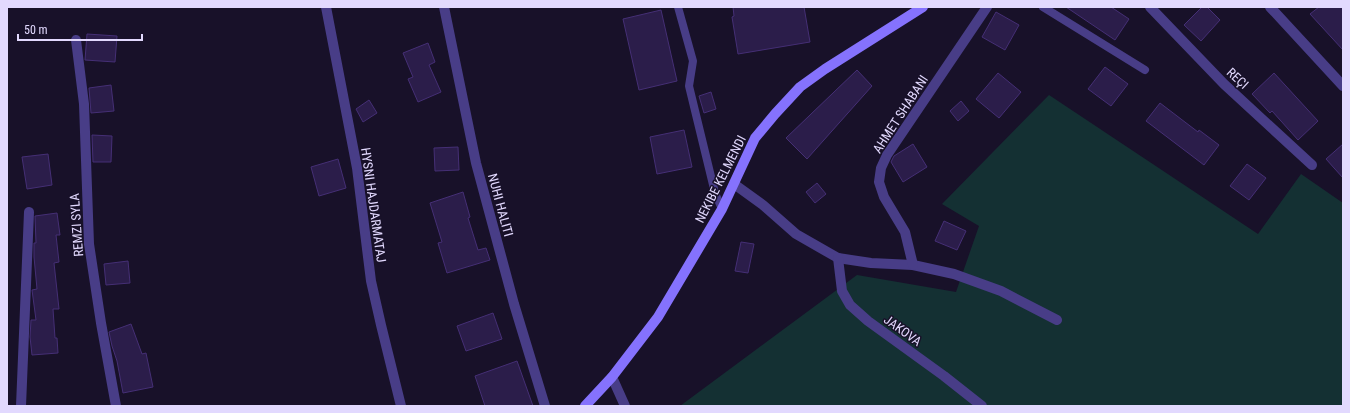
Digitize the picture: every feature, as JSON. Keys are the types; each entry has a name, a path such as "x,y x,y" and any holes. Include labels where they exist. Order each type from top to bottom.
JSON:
{"street":[{"name":"HYSNI HAJDARMATAJ","path":"326,7 358,168 372,281 401,406"},
{"name":"NUHI HALITI","path":"444,7 476,163 514,304 545,406"},
{"name":"NEKIBE KELMENDI","path":"585,406 612,377 658,317 722,209 755,138 800,88 846,54 923,7"},
{"name":"AHMET SHABANI","path":"913,265 906,232 884,197 879,182 881,168 887,155 987,7"},
{"name":"REÇI","path":"1150,7 1224,84 1312,164"},
{"path":"1270,7 1343,86"},
{"name":"REMZI SYLA","path":"76,40 84,104 89,244 116,406"},
{"path":"734,184 763,205 796,234 838,258 871,263 913,265 954,274 1001,291 1057,320"},
{"path":"21,406 29,212"},
{"name":"JAKOVA","path":"838,258 842,291 850,305 868,321 944,376 982,406"},
{"path":"612,377 625,406"}],"lane":[{"path":"678,7 693,61 689,86 716,193 722,209"},
{"path":"1043,7 1145,70"}],"green space":[{"path":"1049,95 1258,234 1301,174 1343,203 1343,406 680,406 857,275 956,292 979,226 942,204"}],"building":[{"path":"733,7 804,7 810,42 738,54 732,17 734,16"},
{"path":"1066,7 1111,7 1129,19 1115,40"},
{"path":"1202,7 1207,7 1220,20 1201,41 1184,25"},
{"path":"1319,7 1343,7 1343,50 1310,14"},
{"path":"661,10 677,81 639,90 623,19"},
{"path":"996,12 1019,25 1005,50 982,37"},
{"path":"87,34 117,36 115,62 85,60"},
{"path":"428,43 435,62 429,65 441,92 418,102 408,79 413,77 403,53"},
{"path":"1105,67 1128,84 1111,106 1088,89"},
{"path":"857,70 872,86 807,159 786,138"},
{"path":"998,73 1021,92 999,118 976,99"},
{"path":"1274,73 1318,121 1298,140 1272,111 1270,113 1252,94"},
{"path":"111,85 114,111 91,113 89,88"},
{"path":"711,92 716,109 704,113 699,96"},
{"path":"369,100 377,113 363,122 356,109"},
{"path":"961,101 969,111 958,121 950,111"},
{"path":"1160,103 1198,132 1199,130 1219,145 1204,165 1146,121"},
{"path":"684,130 692,167 657,174 650,137"},
{"path":"92,135 112,136 111,162 93,162"},
{"path":"913,144 927,167 903,182 891,162 894,156"},
{"path":"1343,144 1343,178 1326,159"},
{"path":"458,147 459,170 435,171 434,148"},
{"path":"48,154 52,185 27,189 22,157"},
{"path":"338,159 346,188 319,196 311,167"},
{"path":"1247,164 1266,178 1249,200 1230,186"},
{"path":"817,183 826,194 815,203 806,192"},
{"path":"463,192 470,217 468,218 478,250 486,248 490,260 447,273 438,243 442,242 430,203"},
{"path":"57,213 60,235 56,235 59,262 54,263 59,309 53,309 55,338 57,338 58,353 32,355 30,337 31,320 36,320 32,290 37,289 34,257 34,243 36,243 35,216"},
{"path":"944,221 966,231 957,250 935,241"},
{"path":"741,242 754,244 748,273 735,271"},
{"path":"128,261 130,283 106,285 104,264"},
{"path":"493,313 502,339 466,351 457,326"},
{"path":"131,324 142,354 146,353 153,387 123,393 117,361 109,332"},
{"path":"517,361 533,406 485,406 475,376"}]}
